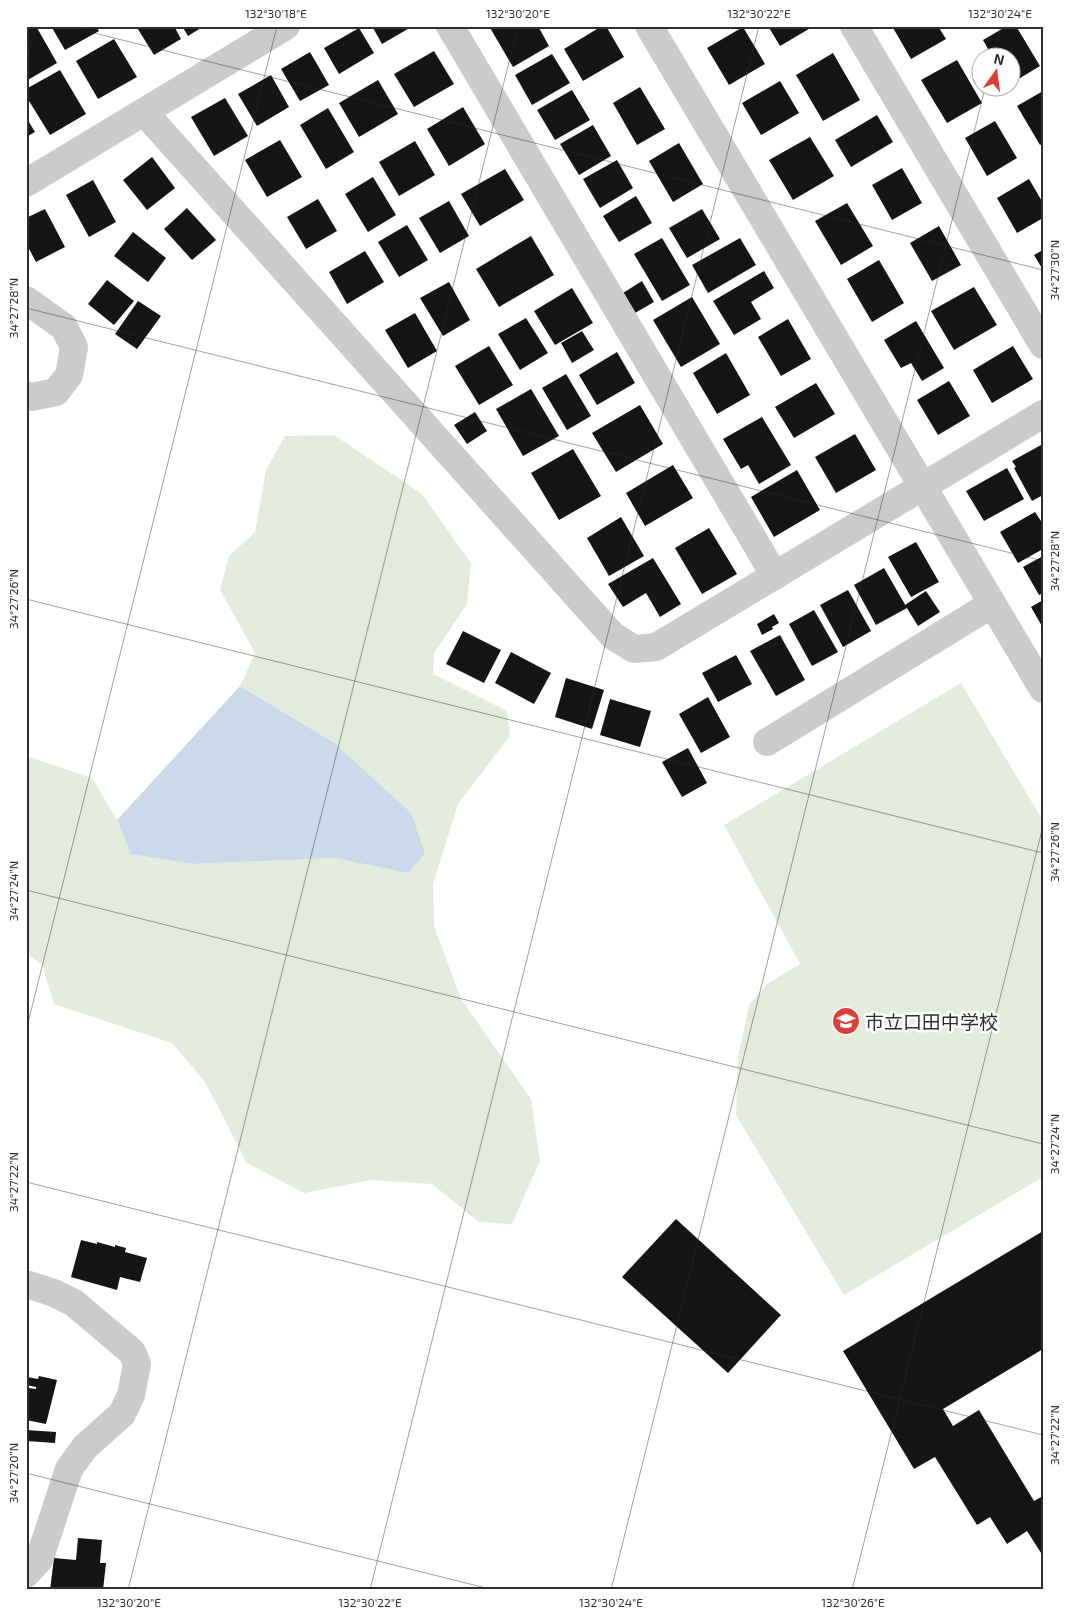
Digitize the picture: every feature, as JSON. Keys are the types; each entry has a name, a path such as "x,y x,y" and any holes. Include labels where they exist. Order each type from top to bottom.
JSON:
{"street":[{"path":"26,183 144,112 256,34 286,26"},
{"path":"450,26 775,576"},
{"path":"649,26 1043,689"},
{"path":"854,26 1043,345"},
{"path":"144,112 613,636 634,648 656,647 1043,414"},
{"path":"26,300 64,327 74,347 69,376 56,392 32,397 26,395"},
{"path":"767,742 992,604"},
{"path":"26,1284 54,1293 74,1303 132,1352 137,1364 131,1395 122,1414 85,1447 69,1469 38,1560 26,1574"}],"shaded area":[{"path":"334,435 422,494 471,563 467,604 434,653 433,674 507,711 510,736 458,804 433,884 434,926 461,999 531,1099 540,1161 512,1224 479,1222 432,1184 371,1180 304,1193 247,1163 205,1082 172,1043 54,1004 42,964 26,954 26,756 92,778 117,820 132,854 192,864 335,858 407,873 333,742 240,686 255,653 220,590 229,556 255,532 266,470 285,436"},
{"path":"961,683 1043,821 1043,1177 844,1295 736,1115 738,1058 749,1005 767,984 800,964 724,825"}],"water":[{"path":"240,686 333,742 411,813 425,854 407,873 335,858 192,864 131,854 117,820"}],"building":[{"path":"26,26 36,26 57,63 26,81"},
{"path":"51,26 96,26 99,31 65,50"},
{"path":"136,26 174,26 181,39 154,55"},
{"path":"182,26 204,26 188,36"},
{"path":"372,26 413,26 382,44"},
{"path":"489,26 538,26 549,46 513,67"},
{"path":"602,26 606,26 624,57 583,81 564,49"},
{"path":"768,26 814,26 780,46"},
{"path":"892,26 938,26 946,39 911,59"},
{"path":"1007,26 1016,26 1040,66 1022,77 1022,48 987,48 983,40"},
{"path":"743,27 765,64 729,85 707,48"},
{"path":"359,28 374,53 339,74 324,48"},
{"path":"114,39 137,77 98,99 76,61"},
{"path":"434,51 454,84 414,107 394,74"},
{"path":"310,52 329,85 300,101 281,69"},
{"path":"833,53 860,100 823,121 796,75"},
{"path":"552,54 570,83 532,105 515,75"},
{"path":"957,60 972,86 972,98 979,98 982,103 947,123 921,80"},
{"path":"60,70 86,114 50,135 26,96 26,89"},
{"path":"271,75 289,107 257,126 238,94"},
{"path":"378,80 398,114 359,137 339,103"},
{"path":"780,81 799,113 761,135 742,103"},
{"path":"640,87 665,129 637,145 613,103"},
{"path":"572,90 590,120 555,140 537,110"},
{"path":"1043,91 1043,143 1040,145 1017,106"},
{"path":"225,98 248,136 214,156 191,117"},
{"path":"463,107 485,144 449,166 427,129"},
{"path":"328,108 354,152 326,169 300,125"},
{"path":"877,115 893,142 851,167 835,140"},
{"path":"26,117 35,132 26,137"},
{"path":"995,121 1017,158 987,176 965,138"},
{"path":"593,125 611,156 579,175 560,144"},
{"path":"810,137 834,176 793,200 769,160"},
{"path":"280,140 302,177 267,197 245,160"},
{"path":"415,141 435,175 399,196 379,162"},
{"path":"679,143 703,184 673,202 649,161"},
{"path":"152,157 175,188 147,210 123,180"},
{"path":"617,160 633,188 600,208 583,179"},
{"path":"902,168 922,203 892,220 872,185"},
{"path":"505,169 524,200 480,226 461,194"},
{"path":"373,177 396,215 368,232 345,194"},
{"path":"1029,179 1043,203 1043,218 1017,233 997,198"},
{"path":"93,180 116,222 89,237 66,195"},
{"path":"636,196 652,223 619,242 603,216"},
{"path":"318,199 337,231 306,249 287,217"},
{"path":"449,201 469,236 440,253 419,218"},
{"path":"847,203 873,246 841,265 815,221"},
{"path":"187,208 216,240 192,260 164,229"},
{"path":"45,209 65,247 36,262 26,243 26,218"},
{"path":"702,209 720,239 687,258 669,228"},
{"path":"407,225 428,260 399,277 378,242"},
{"path":"939,226 961,265 932,281 910,243"},
{"path":"133,232 166,258 148,282 114,256"},
{"path":"531,236 554,275 499,307 476,269"},
{"path":"662,238 690,285 662,301 634,254"},
{"path":"740,238 756,265 708,293 692,265"},
{"path":"1043,250 1043,270 1034,255"},
{"path":"365,251 384,282 347,304 329,272"},
{"path":"879,260 904,303 872,322 847,279"},
{"path":"764,271 774,288 751,302 761,319 734,335 713,301"},
{"path":"107,280 134,301 114,325 88,304"},
{"path":"642,281 654,302 635,313 623,293"},
{"path":"449,282 470,320 443,336 420,298"},
{"path":"974,287 997,325 954,350 931,311"},
{"path":"572,288 593,323 555,345 534,311"},
{"path":"692,297 720,344 681,367 653,320"},
{"path":"138,301 161,316 137,349 115,334"},
{"path":"415,313 437,351 408,368 385,330"},
{"path":"526,318 548,353 520,370 498,334"},
{"path":"788,319 811,359 781,376 758,337"},
{"path":"916,321 944,368 922,381 911,363 901,368 884,340"},
{"path":"582,331 594,350 572,363 561,343"},
{"path":"489,346 513,385 479,405 455,366"},
{"path":"1013,346 1033,379 992,403 973,370"},
{"path":"617,352 635,383 597,405 579,375"},
{"path":"726,353 750,395 717,414 693,373"},
{"path":"566,374 591,416 567,430 542,388"},
{"path":"949,381 970,416 938,435 917,400"},
{"path":"816,383 835,414 794,438 775,407"},
{"path":"531,389 559,436 523,456 496,409"},
{"path":"640,405 663,444 616,472 592,433"},
{"path":"475,412 487,431 467,444 454,425"},
{"path":"762,417 791,465 759,484 748,465 741,469 723,439"},
{"path":"855,434 876,470 836,493 815,457"},
{"path":"1043,444 1043,495 1032,501 1012,461"},
{"path":"573,449 601,496 559,520 531,473"},
{"path":"673,465 693,498 645,526 626,493"},
{"path":"1007,468 1024,499 984,521 966,491"},
{"path":"797,470 820,510 774,537 751,497"},
{"path":"1035,512 1043,524 1043,549 1018,563 1000,532"},
{"path":"621,517 644,556 609,576 587,538"},
{"path":"709,528 737,574 702,594 675,548"},
{"path":"916,542 939,582 911,597 888,557"},
{"path":"1043,556 1043,593 1039,595 1023,567"},
{"path":"653,558 681,604 660,617 646,593 623,607 608,584"},
{"path":"884,568 907,608 876,625 854,585"},
{"path":"848,590 871,631 843,647 820,605"},
{"path":"926,591 940,612 918,626 905,605"},
{"path":"1043,600 1043,628 1031,607"},
{"path":"814,610 838,652 812,666 789,624"},
{"path":"774,614 779,623 762,635 757,624"},
{"path":"463,631 501,650 484,683 446,664"},
{"path":"780,635 805,680 776,696 750,651"},
{"path":"511,652 551,673 534,704 495,683"},
{"path":"736,655 752,684 718,702 702,673"},
{"path":"566,678 604,690 592,729 555,717"},
{"path":"708,697 730,737 701,753 679,714"},
{"path":"610,699 651,711 640,747 600,735"},
{"path":"688,748 707,783 682,797 662,762"},
{"path":"676,1219 781,1315 728,1373 622,1277"},
{"path":"1043,1231 1043,1349 943,1409 953,1426 979,1410 1034,1501 1043,1496 1043,1556 1027,1531 1007,1544 990,1517 977,1525 935,1457 914,1469 843,1351"},
{"path":"81,1240 126,1248 125,1252 147,1258 140,1282 120,1277 117,1290 71,1277"},
{"path":"39,1376 57,1380 46,1424 26,1420 26,1398 29,1388 36,1389 36,1387 26,1385 27,1377 38,1379"},
{"path":"26,1430 56,1432 55,1443 26,1441"},
{"path":"78,1538 102,1540 100,1563 106,1563 103,1590 50,1590 54,1558 76,1560"}],"place":[{"name":"市立口田中学校","path":"846,1021"}]}
